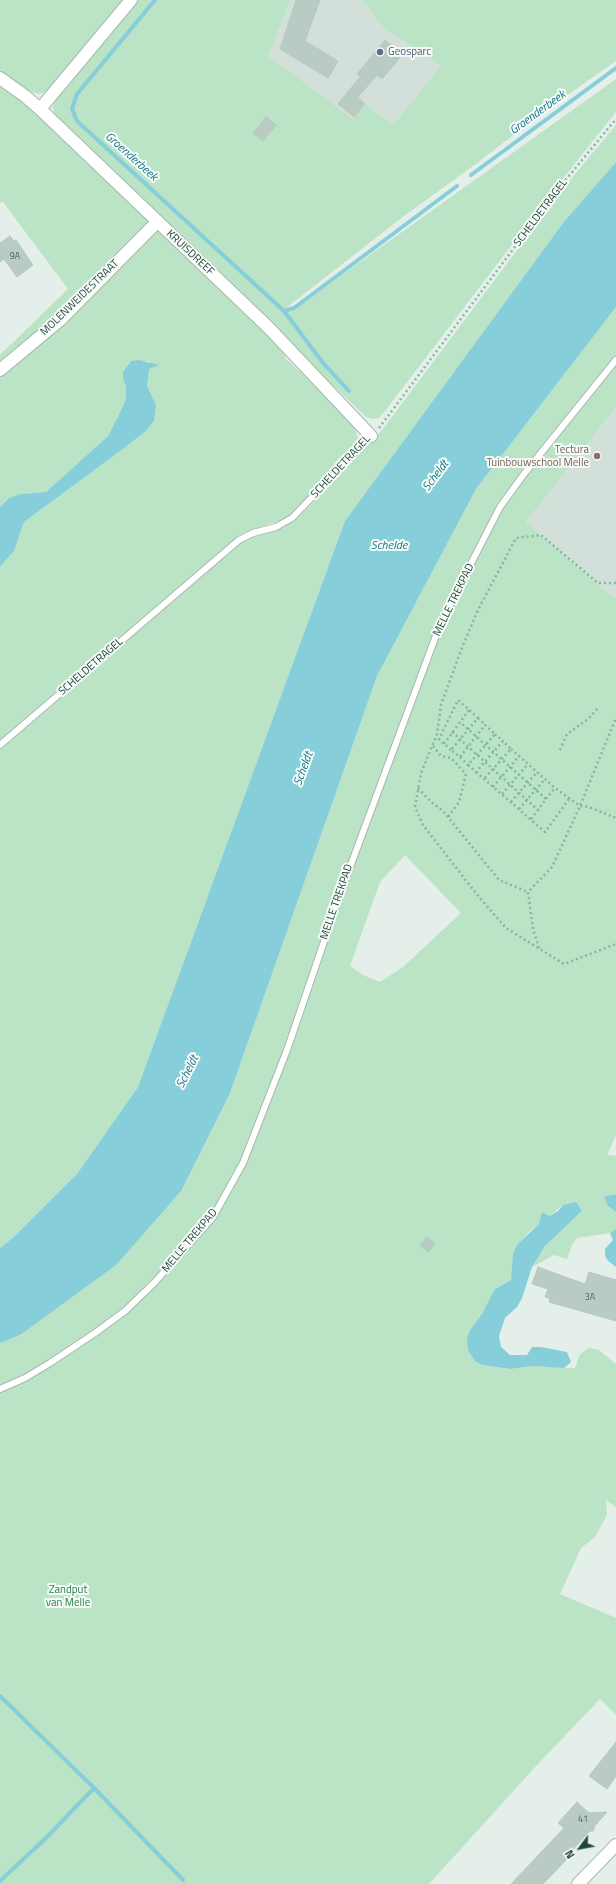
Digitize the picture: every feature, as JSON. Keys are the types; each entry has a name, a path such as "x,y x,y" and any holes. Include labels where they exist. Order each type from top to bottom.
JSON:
{"street":[{"path":"40,109 132,0"},
{"name":"KRUISDREEF","path":"0,78 40,109 269,328 371,436"},
{"name":"MOLENWEIDESTRAAT","path":"0,370 60,320 157,222"},
{"path":"578,1884 616,1845"}],"lane":[{"name":"MELLE TREKPAD","path":"0,1389 25,1378 50,1363 95,1334 125,1311 154,1283 213,1217 243,1163 287,1050 343,886 441,622 500,507 524,474 616,360"},
{"name":"SCHELDETRAGEL","path":"0,745 239,540 252,533 276,527 292,518 371,436"}],"path":[{"name":"SCHELDETRAGEL","path":"371,436 384,422 406,393 559,188 616,120"},
{"path":"616,583 598,583 541,535 516,538 478,610 461,650 441,705 437,734 421,773 415,807 423,825 479,897 506,928 564,964 616,944"},
{"path":"569,798 545,832 438,739 458,700 555,788 569,798 580,806 589,807 616,818"},
{"path":"560,750 567,734 588,719 599,707"},
{"path":"444,744 469,710"},
{"path":"451,750 478,718"},
{"path":"528,892 552,866 580,806 616,718"},
{"path":"460,722 546,799"},
{"path":"460,757 486,725"},
{"path":"452,732 538,810"},
{"path":"468,765 495,734"},
{"path":"476,772 503,741"},
{"path":"432,746 441,756 451,758 466,774 459,802 448,816"},
{"path":"484,779 511,749"},
{"path":"494,787 519,756"},
{"path":"502,794 528,764"},
{"path":"511,802 536,772"},
{"path":"519,809 545,780"},
{"path":"418,788 430,801 448,816 499,880 528,892"},
{"path":"530,819 555,788"},
{"path":"528,892 533,929 539,948"}],"shaded area":[{"path":"290,0 362,0 383,27 442,66 393,125 366,104 353,119 267,56"},
{"name":"Tectura Tuinbouwschool Melle","path":"616,407 616,598 601,587 526,522"}],"green space":[{"path":"0,0 290,0 268,56 353,119 366,104 393,125 441,66 383,27 362,0 616,0 616,61 546,110 400,219 286,308 290,312 616,79 616,112 553,191 379,418 372,419 366,417 292,346 285,358 336,404 354,426 359,441 358,447 287,518 243,533 0,741 0,567 14,551 24,522 146,431 154,421 156,405 146,386 149,361 131,361 123,379 126,387 126,399 119,417 108,436 46,492 30,493 9,498 0,507 0,355 68,289 3,202 0,203 0,84 55,118 53,107 55,99 48,91 39,94 29,92 0,73"},
{"path":"616,125 616,162 563,223 345,521 138,1087 77,1174 15,1236 0,1248 0,750 242,542 250,538 283,528 295,520 310,506 383,429 566,185"},
{"name":"Zandput van Melle","path":"616,307 616,407 526,522 601,587 616,598 616,1135 607,1155 616,1156 616,1195 604,1197 608,1206 616,1212 616,1229 610,1233 577,1238 572,1245 567,1259 554,1255 532,1267 545,1246 582,1211 563,1205 529,1232 517,1246 511,1280 494,1290 482,1314 470,1330 475,1361 482,1365 511,1369 532,1366 575,1368 580,1354 589,1348 599,1350 616,1364 616,1507 606,1500 607,1515 595,1537 581,1548 560,1594 616,1618 616,1715 600,1699 537,1765 429,1884 0,1884 0,1343 20,1335 230,1093 377,676 476,489","holes":["405,855 461,913 403,967 380,982 363,975 350,966 380,882"]}],"water":[{"name":"Schelde","path":"616,162 616,307 476,489 377,676 230,1093 181,1191 116,1265 20,1335 0,1343 0,1248 15,1236 77,1174 138,1087 345,521 563,223"},
{"path":"139,360 159,365 149,369 147,386 156,405 154,421 146,431 24,522 14,551 0,567 0,507 9,498 21,494 46,492 108,436 126,399 126,387 123,379 123,372 131,361"},
{"path":"616,1195 616,1212 608,1206 604,1197"},
{"path":"576,1202 582,1211 545,1246 532,1267 522,1298 517,1307 505,1318 499,1336 501,1347 510,1355 527,1355 532,1347 541,1347 567,1352 571,1362 564,1368 532,1366 511,1369 482,1365 475,1361 468,1350 467,1339 470,1330 482,1314 494,1290 511,1280 513,1254 517,1245 539,1224 542,1212 549,1216 558,1211 563,1205"},
{"path":"616,1229 616,1267 607,1260 605,1249 613,1240 610,1233"}],"building":[{"path":"296,0 320,0 305,41 338,61 328,78 280,49"},
{"path":"385,40 402,55 382,79 377,75 358,97 365,104 354,117 338,104 360,77 357,74"},
{"path":"266,117 276,125 263,141 253,133"},
{"path":"10,236 14,241 16,240 33,265 17,277 4,259 0,262 0,243"},
{"path":"427,1237 435,1244 428,1252 420,1245"},
{"path":"538,1267 585,1284 589,1272 616,1280 616,1321 549,1302 550,1298 545,1297 548,1289 532,1284"},
{"path":"616,1742 616,1776 607,1789 589,1776"},
{"path":"577,1802 589,1813 607,1812 594,1827 594,1831 590,1831 585,1836 569,1854 571,1855 543,1884 511,1884 564,1828 558,1823"}],"waterway":[{"name":"Groenderbeek","path":"155,0 77,94 72,109 77,121 284,311 294,308 457,186"},
{"name":"Groenderbeek","path":"471,175 616,68"},
{"name":"Groenderbeek","path":"284,311 323,363 349,391"},
{"path":"0,1696 95,1789 183,1880"},
{"path":"0,1881 46,1838 91,1791 95,1789"}],"place":[{"name":"Geosparc","path":"380,52"},
{"name":"Tectura Tuinbouwschool Melle","path":"597,456"}],"water label":[{"name":"Scheldt","path":"436,476"},
{"name":"Scheldt","path":"304,769"},
{"name":"Scheldt","path":"188,1072"}]}
